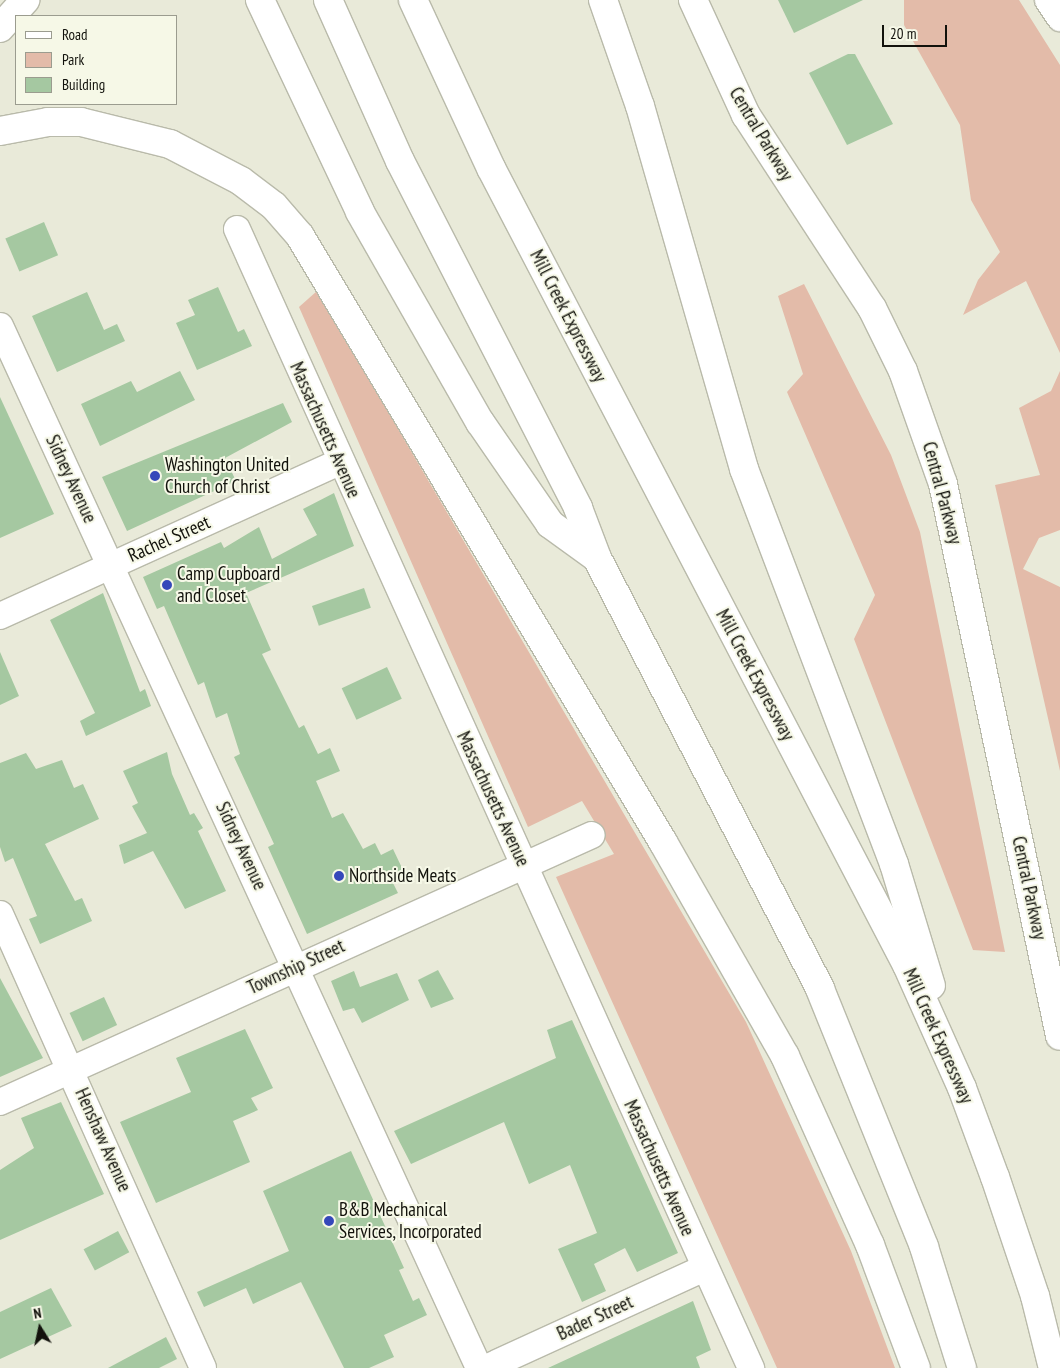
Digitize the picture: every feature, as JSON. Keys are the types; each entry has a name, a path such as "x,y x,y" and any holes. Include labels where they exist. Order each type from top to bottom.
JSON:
{"main road":[{"path":"0,28 25,0"},
{"path":"260,0 360,212 480,422 550,524 597,558"},
{"path":"328,0 400,161 578,508 597,558 820,989 924,1248 962,1368"},
{"name":"Mill Creek Expressway","path":"413,0 491,168 849,851 962,1088 1036,1296 1054,1368"},
{"path":"603,0 640,106 723,404 894,864 962,1088"},
{"name":"Central Parkway","path":"693,0 746,115 858,284 904,371 943,484 1060,1036"},
{"path":"0,131 48,122 81,122 170,144 241,181 274,206 300,236 663,842 785,1056 870,1245 916,1368"}],"street":[{"path":"1048,0 1060,18"},
{"name":"Massachusetts Avenue","path":"237,229 338,462 750,1368"},
{"name":"Sidney Avenue","path":"0,326 297,967 479,1368"},
{"name":"Rachel Street","path":"0,616 338,462"},
{"name":"Township Street","path":"0,1102 522,864 592,835"},
{"name":"Henshaw Avenue","path":"0,914 72,1070 204,1368"},
{"name":"Bader Street","path":"486,1368 704,1268"}],"green space":[{"path":"904,0 1019,0 1060,65 1060,353 1026,281 963,315 978,280 1000,252 971,200 960,125 904,25"},
{"path":"804,284 891,455 920,532 1005,952 973,950 854,639 875,595 787,392 803,374 778,296"},
{"path":"317,291 746,1022 851,1251 895,1368 777,1368 556,877 614,854 582,801 528,827 299,307"},
{"path":"1060,371 1060,530 1039,538 1023,569 1060,587 1060,771 995,485 1040,475 1019,408 1051,391"}],"building":[{"path":"778,0 863,0 794,33"},
{"path":"848,54 855,54 893,124 847,145 809,73"},
{"path":"44,222 58,255 19,272 5,238"},
{"path":"218,287 238,332 244,329 252,346 197,370 176,323 195,315 188,300"},
{"path":"87,292 104,330 117,324 125,341 57,372 32,316"},
{"path":"180,371 195,400 100,446 81,404 131,381 137,392"},
{"path":"0,397 54,514 0,538"},
{"name":"Washington United Church of Christ","path":"283,403 292,422 225,458 236,481 127,531 102,477"},
{"path":"334,493 354,546 246,593 271,650 262,654 299,728 304,725 318,754 330,748 340,771 316,781 332,818 343,813 363,849 375,843 381,855 393,849 402,868 393,883 398,893 307,934 268,847 274,844 234,757 240,754 227,713 216,718 204,682 198,685 164,606 157,609 143,577 221,542 224,548 259,527 272,559 317,535 303,509"},
{"path":"364,588 371,608 319,626 312,606"},
{"path":"103,593 140,692 145,689 151,706 86,736 80,721 95,713 50,620"},
{"path":"0,652 19,696 0,705"},
{"path":"387,667 402,699 356,720 342,688"},
{"path":"167,752 172,774 190,815 194,813 203,828 198,831 226,891 185,909 153,851 124,864 119,845 147,833 132,806 138,803 123,771"},
{"path":"26,753 36,769 62,760 74,788 83,784 99,819 45,844 75,901 82,898 92,921 40,944 29,919 37,916 13,858 5,862 0,847 0,763"},
{"path":"438,970 454,999 431,1008 418,980"},
{"path":"354,971 360,987 397,973 409,1000 362,1023 354,1008 343,1011 331,981"},
{"path":"0,978 43,1058 0,1077"},
{"path":"104,997 117,1025 83,1041 70,1013"},
{"path":"572,1020 678,1253 637,1272 625,1248 594,1264 606,1291 582,1302 558,1249 597,1233 570,1165 529,1184 504,1122 411,1164 394,1131 556,1058 547,1030"},
{"path":"245,1029 273,1088 251,1098 258,1110 233,1121 250,1162 156,1203 120,1122 191,1092 176,1058"},
{"path":"61,1102 104,1194 0,1240 0,1170 34,1148 21,1118"},
{"name":"B&B Mechanical Services, Incorporated","path":"351,1151 404,1268 399,1270 413,1301 419,1298 427,1315 384,1335 394,1357 369,1368 344,1368 301,1282 253,1304 246,1288 204,1307 197,1292 289,1251 263,1191"},
{"path":"118,1231 129,1252 95,1271 84,1249"},
{"path":"51,1288 72,1326 0,1359 0,1312"},
{"path":"693,1301 711,1350 696,1357 700,1368 548,1368"},
{"path":"166,1337 177,1359 159,1368 108,1368"}],"place":[{"name":"Washington United Church of Christ","path":"155,476"},
{"name":"Camp Cupboard and Closet","path":"167,585"},
{"name":"Northside Meats","path":"339,876"},
{"name":"B&B Mechanical Services, Incorporated","path":"329,1221"}]}
